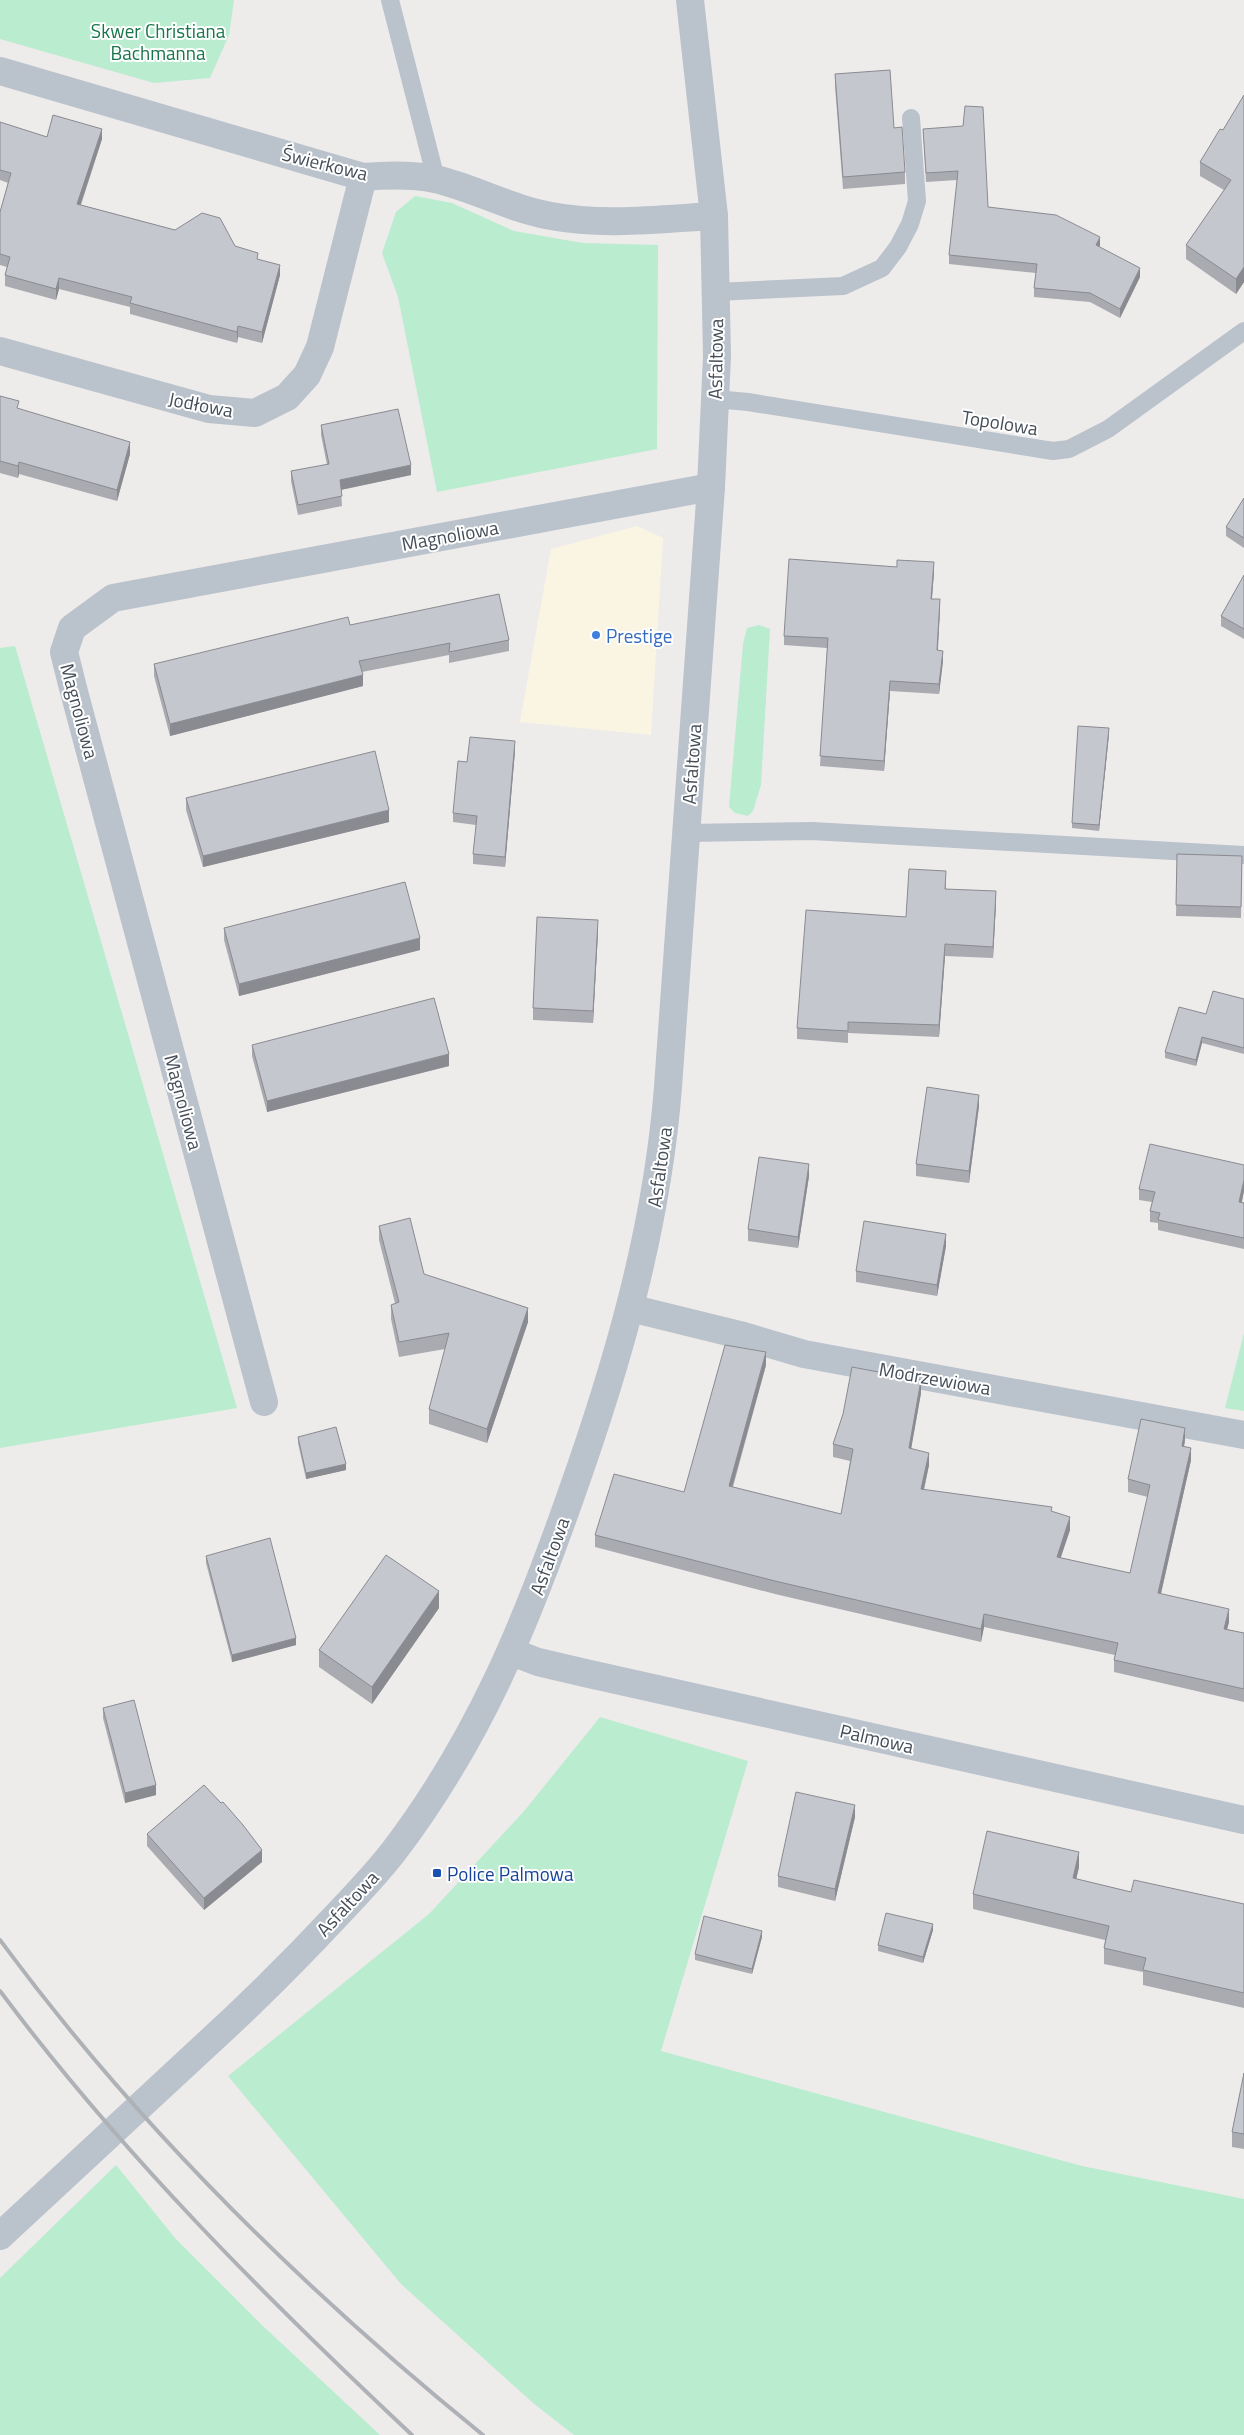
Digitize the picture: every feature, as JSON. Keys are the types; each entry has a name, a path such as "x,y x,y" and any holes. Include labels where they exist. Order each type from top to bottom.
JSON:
{"street":[{"name":"Asfaltowa","path":"0,2236 281,1974 393,1853 431,1799 467,1742 512,1652 589,1446 630,1308 650,1225 665,1124 711,487 715,399 716,292 714,216 690,0"},
{"name":"Świerkowa","path":"0,71 363,177 394,174 436,179 523,210 566,219 637,221 714,216"},
{"name":"Jodłowa","path":"0,351 209,409 255,413 287,397 307,375 320,347 363,177"},
{"name":"Magnoliowa","path":"264,1402 64,652 72,628 113,598 711,487"},
{"name":"Modrzewiowa","path":"630,1308 740,1335 804,1354 1244,1435"},
{"name":"Palmowa","path":"512,1652 538,1662 576,1671 1244,1820"}],"lane":[{"path":"390,0 436,179"},
{"path":"716,292 843,286 882,268 898,247 910,224 917,201 911,118"},
{"name":"Topolowa","path":"715,399 748,402 1053,451 1069,449 1108,429 1244,331"},
{"path":"686,833 812,831 1244,855"}],"shaded area":[{"name":"Prestige","path":"637,526 663,538 651,735 520,722 551,549"}],"green space":[{"name":"Skwer Christiana Bachmanna","path":"0,0 234,0 229,35 210,78 154,83 0,39"},
{"path":"415,196 452,203 514,231 583,243 658,245 657,449 437,492 398,297 382,253 396,212"},
{"path":"759,625 770,629 761,785 753,811 748,816 735,813 729,807 743,644 747,628"},
{"path":"15,646 237,1408 0,1448 0,648"},
{"path":"1244,1333 1244,1411 1225,1408"},
{"path":"600,1717 748,1761 661,2051 1082,2166 1244,2199 1244,2435 574,2435 533,2403 401,2284 228,2076 429,1914 525,1810"},
{"path":"116,2165 175,2238 264,2327 380,2435 0,2435 0,2278"}],"building":[{"path":"890,70 894,128 902,127 905,172 843,177 835,74"},
{"path":"1244,95 1244,267 1236,279 1186,245 1231,180 1200,162 1220,129 1223,130"},
{"path":"965,106 983,107 988,207 1056,215 1100,237 1096,245 1140,268 1120,309 1090,293 1034,288 1037,264 949,255 958,171 926,173 923,129 963,126"},
{"path":"53,115 102,129 77,204 175,230 202,213 220,218 235,246 258,253 257,259 280,265 262,332 238,326 237,332 130,303 132,297 59,278 56,289 5,275 10,257 0,254 0,212 11,173 0,170 0,122 47,137"},
{"path":"0,396 19,401 17,408 130,442 117,490 19,462 18,466 0,461"},
{"path":"398,409 411,465 340,480 342,496 298,505 291,471 329,464 321,425"},
{"path":"1244,498 1244,538 1226,527"},
{"path":"789,559 897,567 897,560 934,562 931,599 940,599 937,650 943,651 939,684 890,681 884,761 820,756 828,638 784,636"},
{"path":"1244,575 1244,629 1221,616"},
{"path":"499,594 509,640 449,652 450,643 359,661 363,675 170,724 154,664 348,617 350,625"},
{"path":"1078,726 1109,728 1099,825 1072,823"},
{"path":"470,737 515,741 505,857 473,854 477,816 453,813 458,761 467,762"},
{"path":"375,751 389,810 203,856 186,798"},
{"path":"1177,854 1242,856 1241,907 1176,905"},
{"path":"909,869 946,871 945,889 996,891 993,947 945,944 939,1025 848,1022 848,1031 797,1028 806,910 906,917"},
{"path":"405,882 420,938 239,984 224,928"},
{"path":"537,917 598,920 593,1011 533,1008"},
{"path":"1213,991 1244,999 1244,1048 1202,1037 1196,1060 1165,1052 1179,1007 1206,1014"},
{"path":"434,998 449,1054 267,1101 252,1045"},
{"path":"927,1087 979,1095 969,1171 916,1164"},
{"path":"1150,1144 1244,1165 1244,1180 1239,1202 1244,1203 1244,1238 1158,1220 1160,1213 1150,1211 1155,1192 1139,1189"},
{"path":"759,1157 809,1164 798,1237 748,1229"},
{"path":"410,1218 424,1274 528,1308 487,1429 429,1409 449,1333 399,1342 391,1305 399,1302 379,1226"},
{"path":"864,1221 946,1234 937,1285 856,1271"},
{"path":"725,1345 766,1352 729,1486 841,1514 853,1449 833,1444 843,1414 852,1367 921,1380 909,1448 929,1453 921,1489 1052,1507 1051,1511 1070,1517 1057,1557 1130,1573 1150,1485 1128,1479 1141,1419 1185,1428 1182,1446 1191,1448 1158,1593 1229,1609 1224,1629 1244,1633 1244,1689 1114,1660 1118,1643 984,1614 981,1629 775,1581 595,1535 614,1474 684,1492"},
{"path":"336,1427 346,1464 306,1473 298,1437"},
{"path":"270,1538 296,1638 232,1655 206,1556"},
{"path":"386,1555 439,1591 372,1687 319,1650"},
{"path":"134,1700 156,1785 125,1793 103,1708"},
{"path":"204,1785 221,1803 223,1802 262,1850 204,1898 147,1834"},
{"path":"796,1792 855,1805 835,1889 778,1876"},
{"path":"987,1831 1079,1852 1073,1878 1131,1892 1134,1880 1244,1904 1244,1993 1143,1970 1146,1958 1104,1948 1109,1926 973,1894"},
{"path":"886,1913 933,1924 923,1957 878,1945"},
{"path":"704,1916 762,1931 752,1969 695,1954"},
{"path":"1244,2073 1244,2134 1232,2132"}],"railway":[{"path":"0,1940 53,2009 108,2075 226,2203 351,2323 483,2435"},
{"path":"0,1991 46,2051 95,2109 196,2222 249,2277 412,2435"}],"place":[{"name":"Prestige","path":"596,635"},
{"name":"Police Palmowa","path":"437,1873"}]}
